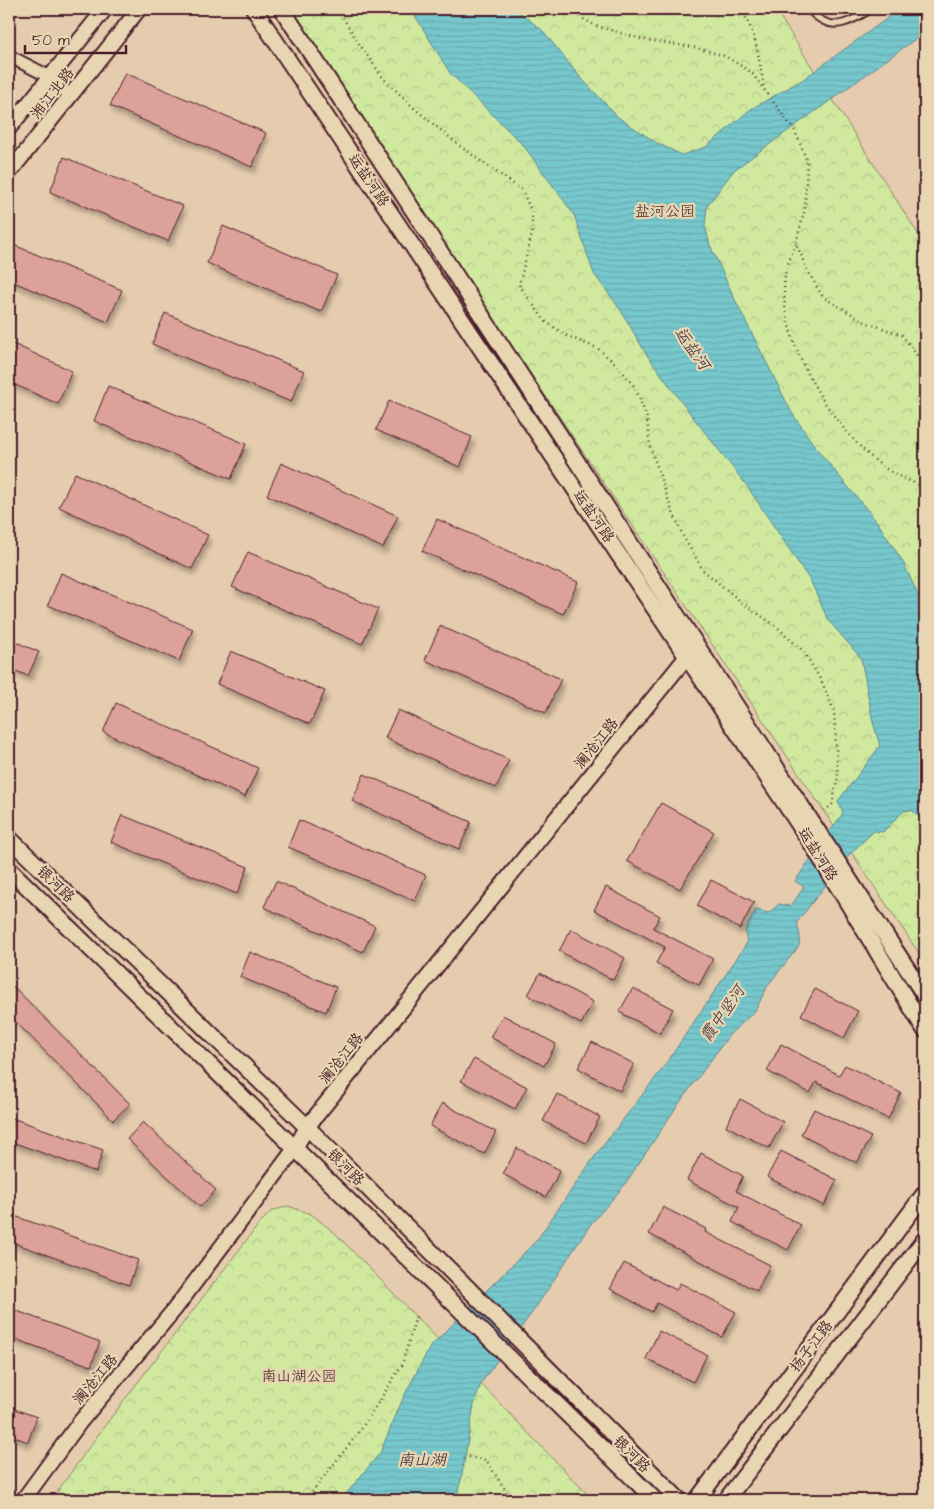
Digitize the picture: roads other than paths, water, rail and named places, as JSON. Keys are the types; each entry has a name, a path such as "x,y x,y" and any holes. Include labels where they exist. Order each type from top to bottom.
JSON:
{"main road":[{"name":"运盐河路","path":"254,9 814,832 843,880 925,1030"},
{"name":"运盐河路","path":"282,9 692,651 814,832"},
{"name":"银河路","path":"9,838 307,1127 472,1295 679,1500"},
{"name":"银河路","path":"9,870 294,1150 458,1307 508,1359 655,1500"},
{"name":"运盐河路","path":"843,880 925,996"},
{"name":"扬子江路","path":"697,1500 925,1193"},
{"name":"扬子江路","path":"726,1500 925,1239"}],"street":[{"name":"湘江北路","path":"9,128 105,9"},
{"name":"湘江北路","path":"9,174 139,9"},
{"path":"9,56 50,77 70,96"},
{"name":"澜沧江路","path":"23,1500 80,1422 174,1310 294,1150 307,1127 692,651"}],"lane":[{"path":"808,9 815,16 831,25 849,22 872,9"}],"water":[{"path":"411,9 516,9 543,31 580,77 619,118 657,143 682,155 706,147 751,109 802,80 900,9 925,9 925,32 734,170 707,206 705,226 710,245 737,304 792,413 816,448 878,523 903,562 919,597 925,603 925,821 911,810 904,811 883,832 874,831 850,854 797,922 800,936 799,946 768,985 755,1011 730,1034 675,1109 623,1187 590,1225 536,1307 481,1383 474,1405 461,1480 455,1500 341,1500 380,1453 404,1396 430,1347 536,1241 595,1156 663,1068 747,943 745,930 756,910 769,913 779,904 791,906 804,887 795,881 843,813 838,801 880,746 873,722 861,658 828,620 811,582 747,486 645,352 620,309 594,274 574,215 523,145 450,73"}],"park label":[{"name":"盐河公园","path":"665,211"},
{"name":"南山湖公园","path":"299,1376"}],"water label":[{"name":"运盐河","path":"693,348"},
{"name":"霞中竖河","path":"722,1013"},
{"name":"南山湖","path":"422,1459"}]}
